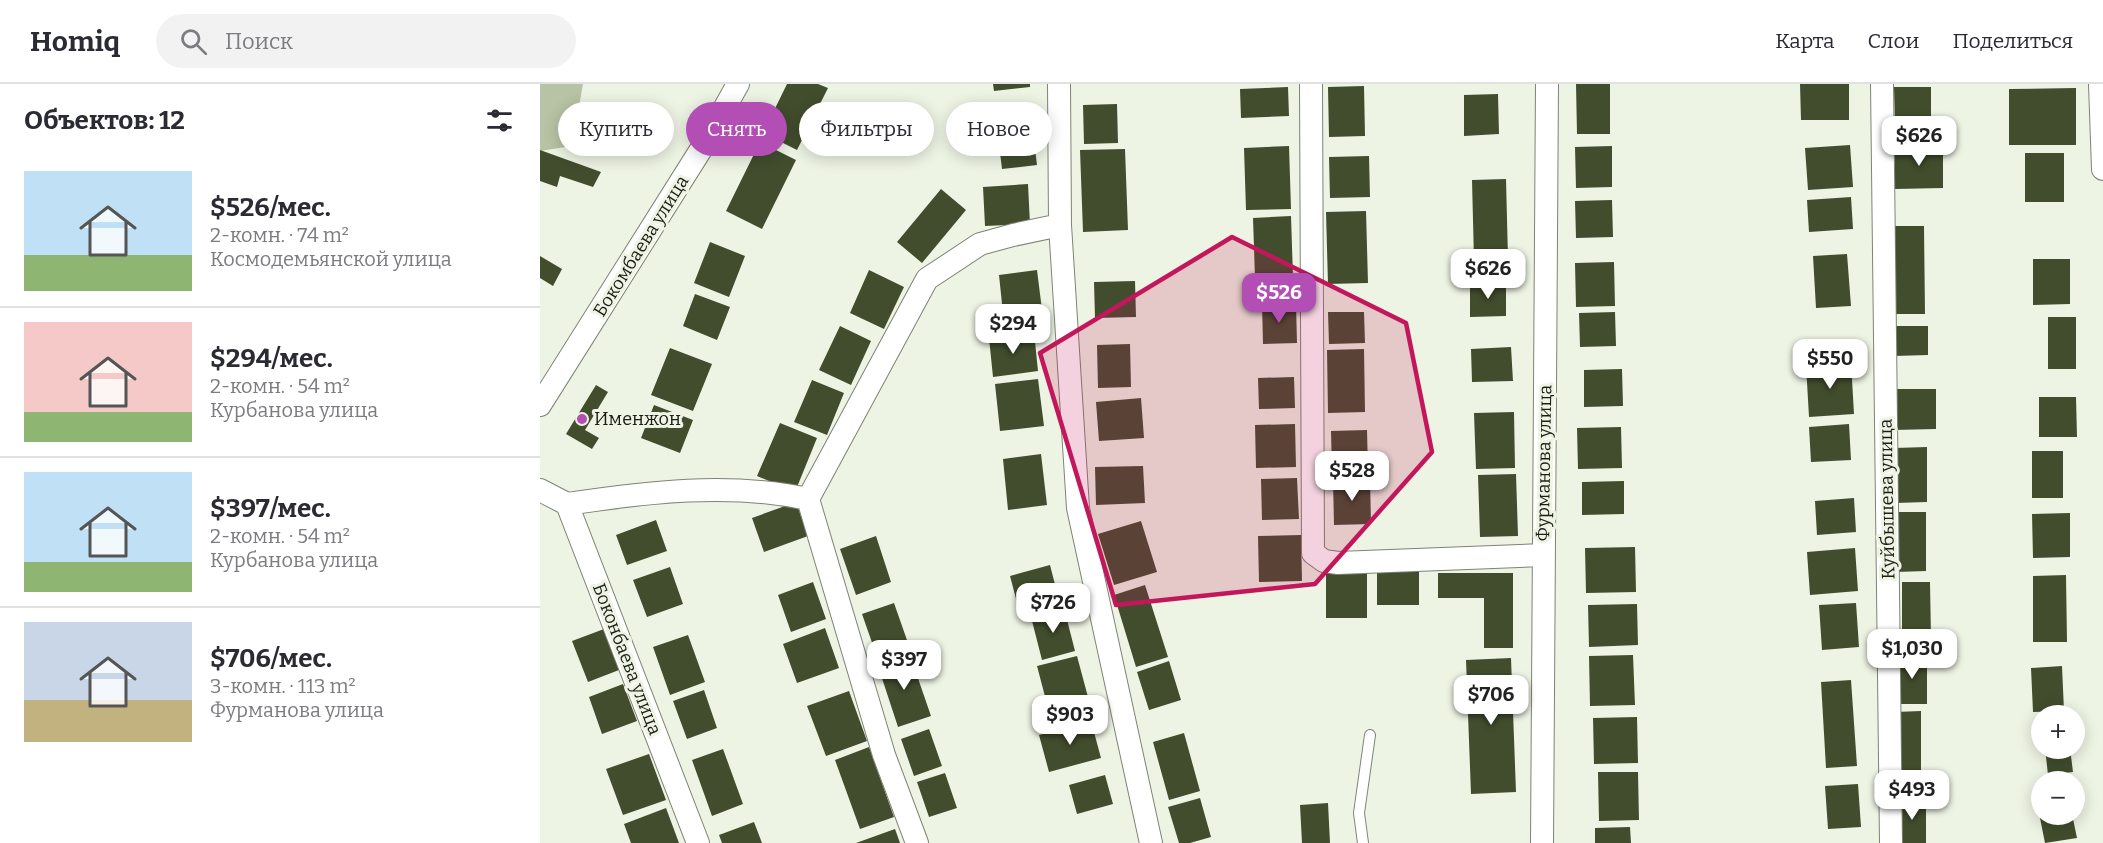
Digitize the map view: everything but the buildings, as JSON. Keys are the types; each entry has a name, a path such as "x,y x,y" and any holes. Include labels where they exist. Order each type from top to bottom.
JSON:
{"street":[{"name":"Бокомбаева улица","path":"540,405 705,143 738,84"},
{"path":"1059,84 1060,225 1078,508 1151,843"},
{"path":"1311,84 1313,553 1323,561 1338,563 1543,555"},
{"name":"Фурманова улица","path":"1542,843 1547,84"},
{"name":"Куйбышева улица","path":"1882,84 1891,843"},
{"path":"2100,84 2103,169"},
{"path":"917,843 884,755 808,499 927,279 980,244 1060,225"},
{"path":"540,490 567,504 635,494 738,490 777,492 808,499"},
{"name":"Боконбаева улица","path":"567,504 698,843"}],"lane":[{"path":"1363,843 1359,813 1370,735"}],"highlighted area":[{"path":"1232,237 1406,323 1432,452 1315,584 1116,605 1040,353"}],"green space":[{"path":"540,84 583,84 580,102 558,102 558,148 540,151"}],"place":[{"name":"Именжон","path":"582,419"}]}
